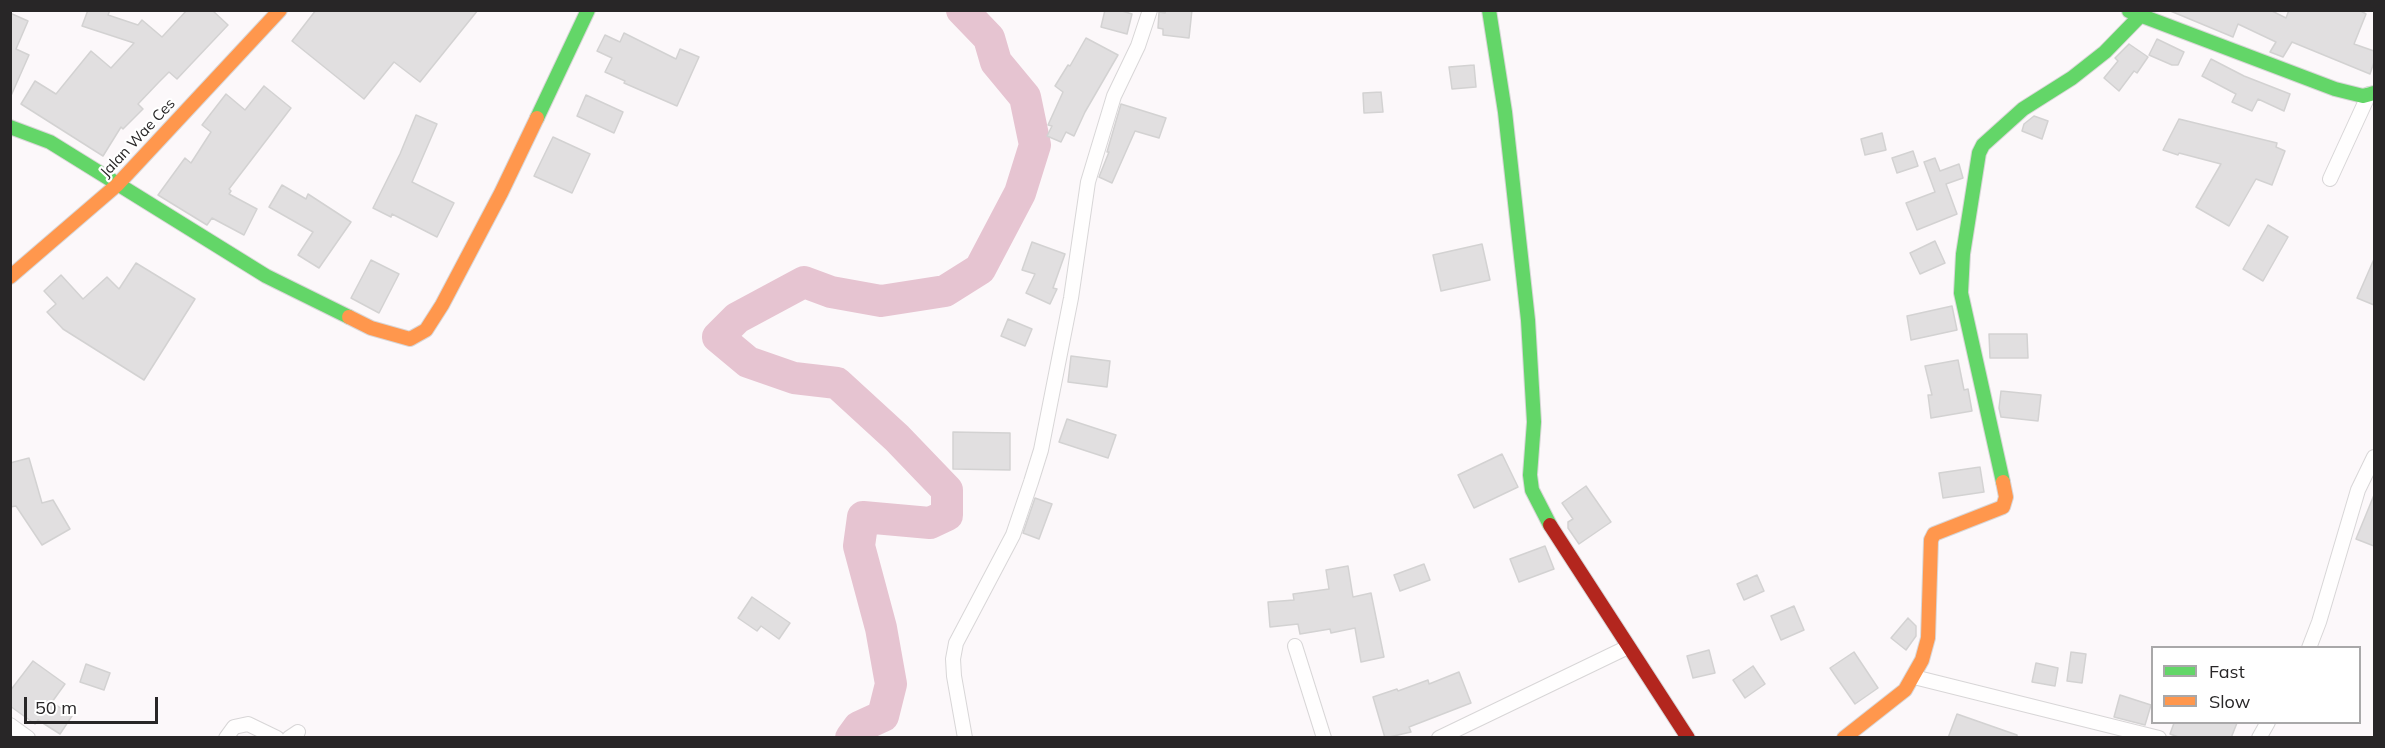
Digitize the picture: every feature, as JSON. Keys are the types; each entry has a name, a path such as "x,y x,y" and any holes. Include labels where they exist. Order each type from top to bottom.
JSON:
{"main road":[{"name":"Jalan Wae Ces","path":"10,277 117,185 280,10"},
{"path":"10,127 50,142 266,276 371,328 410,339 426,330 442,305 501,193 588,10"},
{"path":"1489,10 1505,112 1528,320 1534,422 1530,475 1532,490 1550,526 1688,738"},
{"path":"1844,738 1905,690 1922,660 1928,638 1932,537 1938,531 2003,507 2006,497 1961,293 1963,254 1977,159 1983,145 2023,109 2072,78 2105,52 2134,13 2335,89 2363,96 2372,93"}],"street":[{"path":"965,738 954,676 953,659 956,643 1013,535 1032,482 1041,450 1071,298 1088,182 1114,96 1138,46 1150,10"},
{"path":"2330,179 2372,93"},
{"path":"2310,646 2358,490 2374,457"},
{"path":"1295,646 1324,738"},
{"path":"1439,738 1628,647"},
{"path":"1914,677 2159,738"},
{"path":"226,738 234,727 248,724 277,738"},
{"path":"2259,738 2267,724"},
{"path":"10,725 28,738"}],"building":[{"path":"88,10 110,10 108,15 138,25 142,20 162,37 187,10 212,10 228,25 177,79 169,72 138,104 143,109 123,129 121,127 103,156 21,104 35,81 56,94 91,51 111,68 134,43 82,26"},
{"path":"316,10 478,10 420,82 394,62 364,99 292,41"},
{"path":"1105,10 1119,10 1132,14 1127,34 1101,27"},
{"path":"1166,10 1192,10 1189,38 1163,35 1163,29 1158,28 1159,12 1165,13"},
{"path":"2168,10 2270,10 2286,18 2289,10 2359,10 2366,14 2354,44 2374,51 2374,62 2370,74 2292,42 2283,57 2270,52 2276,42 2238,24 2233,37"},
{"path":"10,13 28,21 16,49 29,55 10,98"},
{"path":"624,33 676,59 680,49 699,57 677,106 624,83 625,81 605,72 612,58 597,51 605,35 620,42"},
{"path":"1086,38 1118,55 1074,136 1066,132 1061,142 1047,136 1052,126 1048,125 1063,92 1055,86"},
{"path":"2157,39 2184,52 2178,65 2172,65 2149,55"},
{"path":"2129,44 2148,57 2137,73 2134,71 2119,91 2104,78 2118,61 2115,58"},
{"path":"2211,59 2244,76 2290,94 2284,111 2258,99 2252,111 2232,102 2236,94 2202,76"},
{"path":"1474,65 1476,87 1452,89 1449,67"},
{"path":"264,86 291,108 229,189 231,191 229,194 257,209 244,235 212,218 207,225 158,195 185,158 191,163 211,132 202,125 226,94 245,110"},
{"path":"1381,92 1383,112 1364,113 1363,93"},
{"path":"586,95 623,112 614,133 577,116"},
{"path":"1121,104 1166,118 1159,138 1135,131 1112,183 1099,177 1109,152 1107,152"},
{"path":"416,115 437,124 412,182 454,203 437,237 392,214 391,217 373,208 400,154"},
{"path":"2034,116 2048,121 2042,139 2022,131 2024,124"},
{"path":"2179,119 2277,143 2276,147 2285,151 2272,185 2256,179 2229,226 2196,207 2221,164 2163,150"},
{"path":"1882,133 1886,150 1865,155 1861,139"},
{"path":"553,137 590,154 572,193 534,176"},
{"path":"1913,151 1918,166 1897,173 1892,158"},
{"path":"1935,158 1940,171 1959,164 1963,178 1946,184 1957,214 1917,230 1906,203 1935,192 1924,162"},
{"path":"282,185 306,199 308,194 351,222 319,268 298,255 313,232 269,207"},
{"path":"2268,225 2288,237 2263,281 2243,269"},
{"path":"1935,241 1945,263 1920,274 1910,253"},
{"path":"1032,242 1065,254 1053,288 1057,289 1050,304 1026,293 1035,274 1022,270"},
{"path":"1482,244 1490,280 1441,291 1433,255"},
{"path":"2374,259 2374,305 2357,298"},
{"path":"371,260 399,274 379,313 351,298"},
{"path":"136,263 195,299 144,380 63,329 47,312 56,304 44,291 61,275 83,299 107,277 119,289"},
{"path":"1952,306 1957,330 1911,340 1907,316"},
{"path":"1008,319 1032,329 1025,346 1001,336"},
{"path":"1989,334 2027,334 2028,358 1990,358"},
{"path":"1071,356 1110,361 1107,387 1068,382"},
{"path":"1958,360 1964,390 1968,389 1972,411 1931,418 1928,395 1932,395 1925,366"},
{"path":"2001,391 2041,395 2038,421 2001,417 1999,408"},
{"path":"1067,419 1116,435 1108,458 1059,442"},
{"path":"953,432 1010,433 1010,470 953,469"},
{"path":"1502,454 1518,487 1474,508 1458,475"},
{"path":"29,458 42,503 53,500 70,529 42,545 16,506 10,507 10,463"},
{"path":"1980,467 1984,492 1943,498 1939,473"},
{"path":"1586,486 1611,522 1579,544 1568,528 1568,522 1573,519 1562,503"},
{"path":"2374,495 2374,546 2356,539"},
{"path":"1035,498 1052,504 1039,539 1023,533"},
{"path":"1545,546 1554,569 1519,582 1510,559"},
{"path":"1424,564 1430,580 1400,591 1394,575"},
{"path":"1348,566 1353,597 1371,593 1384,657 1361,662 1355,628 1331,633 1330,629 1300,634 1298,624 1270,627 1268,602 1294,600 1293,594 1329,589 1326,570"},
{"path":"1757,575 1764,591 1744,600 1737,584"},
{"path":"752,597 790,623 779,639 761,626 757,631 738,618"},
{"path":"1794,606 1804,630 1781,640 1771,616"},
{"path":"1908,618 1916,626 1916,636 1906,650 1891,638"},
{"path":"1709,650 1715,673 1693,678 1687,656"},
{"path":"1854,652 1878,688 1855,704 1830,668"},
{"path":"2071,652 2086,654 2082,683 2067,681"},
{"path":"33,661 65,684 52,702 72,716 60,734 38,720 35,724 10,706 10,691"},
{"path":"2036,663 2058,668 2055,686 2032,682"},
{"path":"86,664 110,673 104,690 80,682"},
{"path":"1753,666 1765,684 1745,698 1733,680"},
{"path":"1459,672 1471,703 1409,727 1411,732 1385,738 1373,697 1428,680 1429,684"},
{"path":"2120,695 2151,705 2145,725 2114,717"},
{"path":"1957,714 2017,735 2017,738 1948,738"},
{"path":"2174,724 2237,724 2231,738 2181,738 2170,734"}],"waterway":[{"path":"851,738 859,727 883,716 891,684 881,628 859,546 863,517 930,523 947,515 947,490 897,438 837,383 794,378 748,362 718,337 737,318 804,282 831,292 881,301 945,291 980,269 1020,193 1035,145 1025,97 996,62 989,38 962,10"}],"traffic: fast":[{"path":"537,118 588,10"},
{"path":"1489,10 1505,112 1528,320 1534,422 1530,475 1532,490 1550,525"},
{"path":"2129,11 2335,89 2363,96 2374,93"},
{"path":"2003,482 1961,293 1963,254 1979,153 1983,145 2023,109 2072,78 2105,52 2140,16"},
{"path":"10,127 50,142 266,276 349,317"}],"traffic: slow":[{"path":"10,277 117,185 280,10"},
{"path":"349,317 371,328 410,339 426,330 442,305 501,193 537,118"},
{"path":"1844,738 1905,690 1922,660 1928,638 1931,540 1934,534 2003,507 2006,497 2003,482"}],"traffic: jam":[{"path":"1550,525 1688,738"}]}
